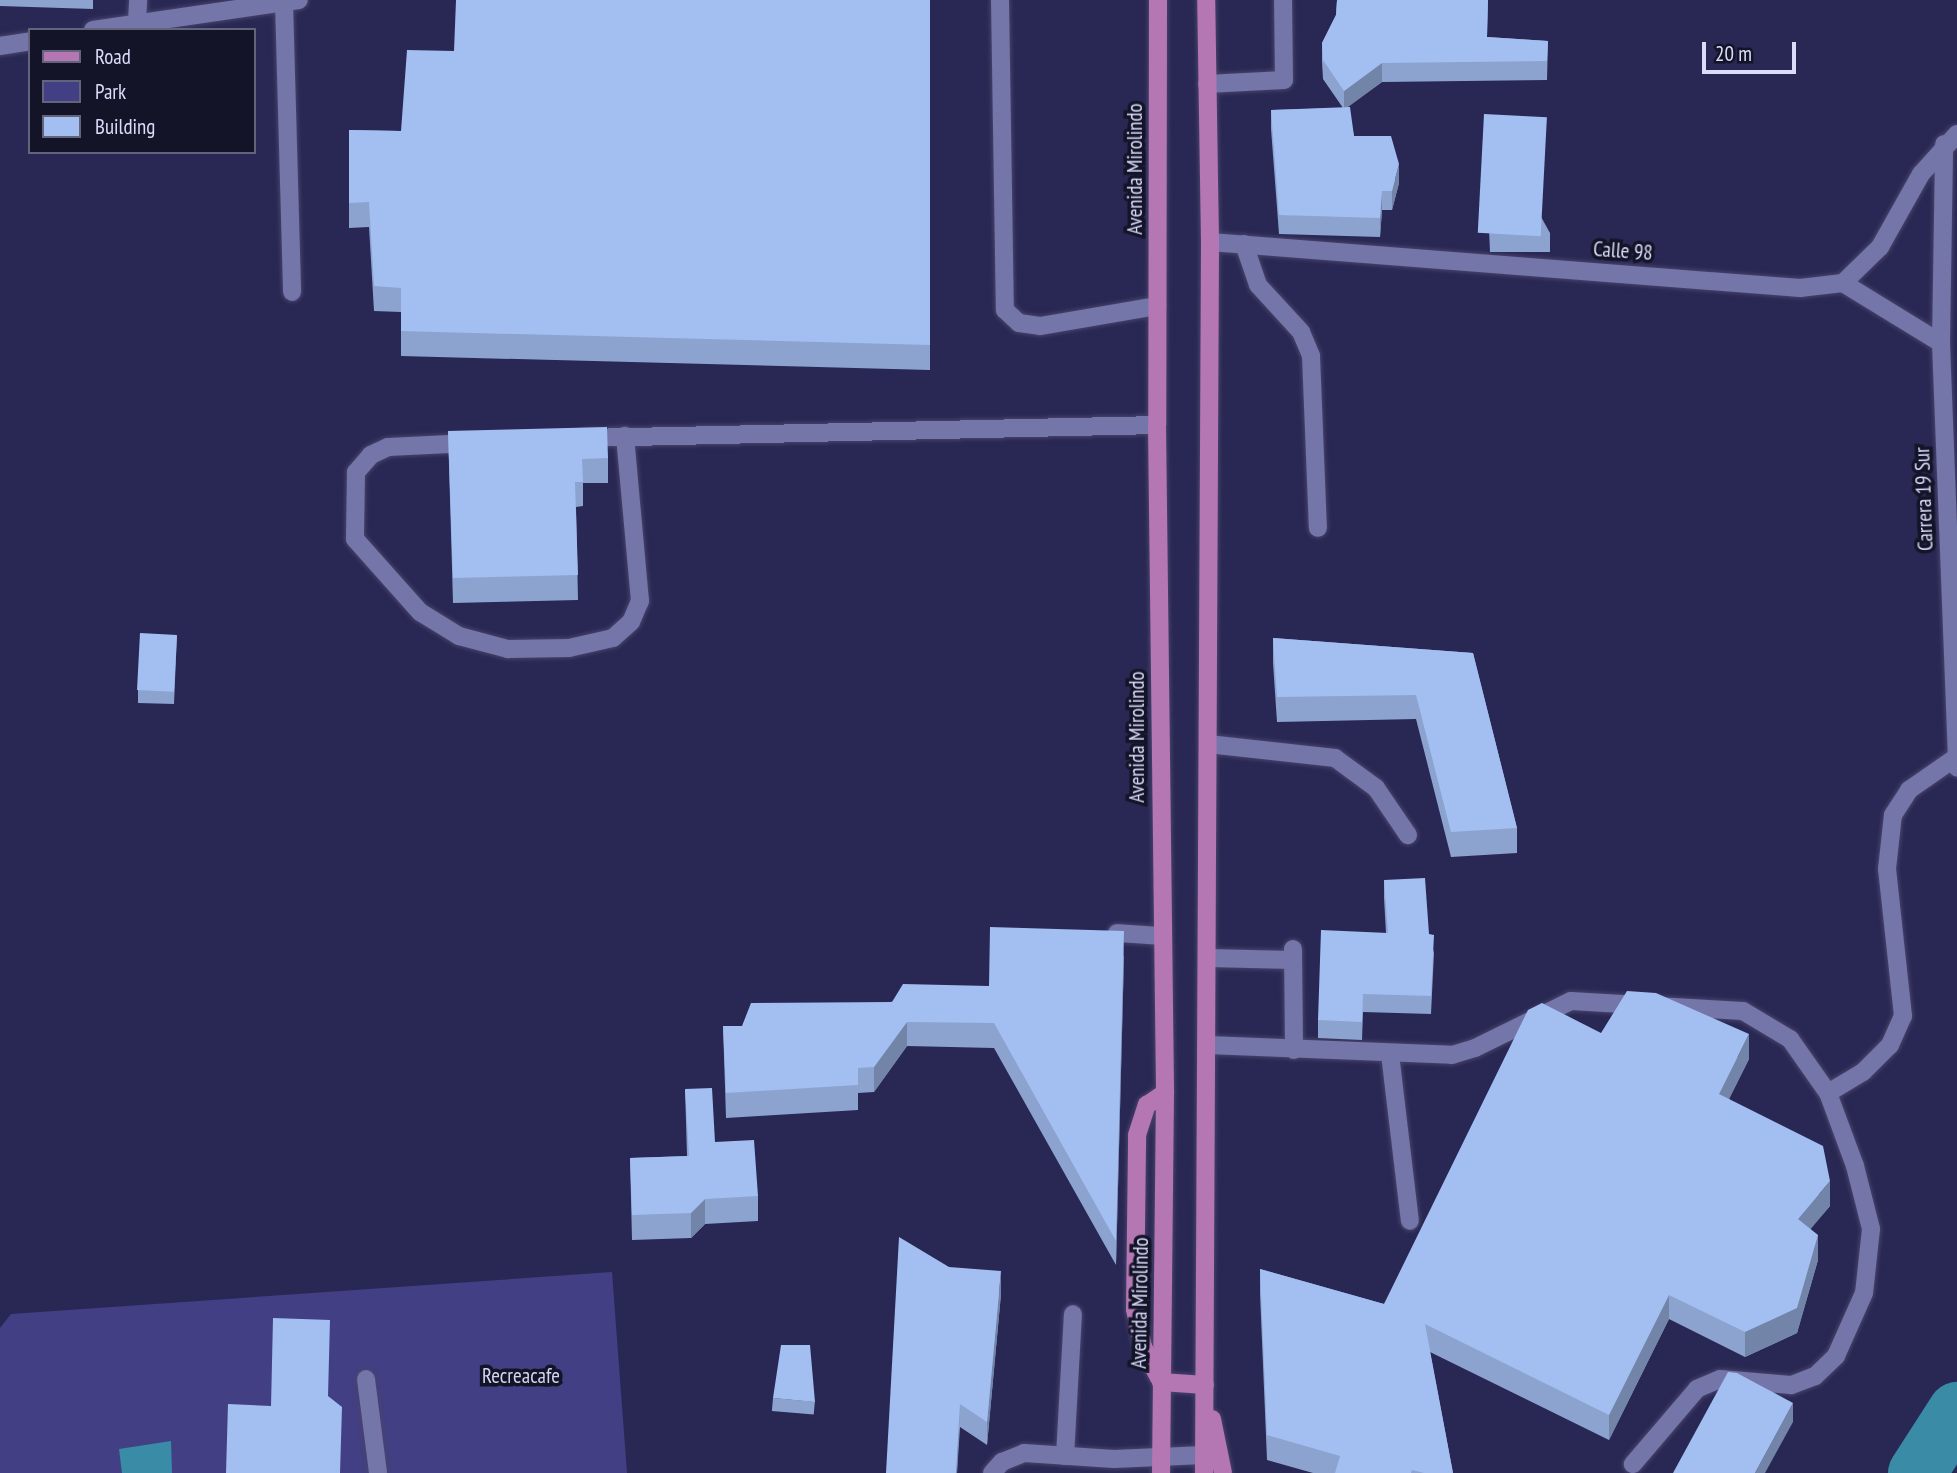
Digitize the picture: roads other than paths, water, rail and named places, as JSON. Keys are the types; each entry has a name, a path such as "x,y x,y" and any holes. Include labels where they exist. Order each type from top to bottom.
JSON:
{"main road":[{"name":"Avenida Mirolindo","path":"1158,0 1157,425 1161,936 1165,1093 1161,1465"},
{"path":"1204,1464 1210,242 1206,0"},
{"path":"1165,1093 1147,1105 1138,1135 1135,1309 1143,1347 1161,1382 1205,1385"},
{"path":"1205,1385 1223,1473"}],"street":[{"path":"137,22 138,0"},
{"path":"1000,0 1005,310 1019,323 1040,326 1157,306"},
{"path":"1208,84 1284,80 1283,0"},
{"path":"104,28 292,1 292,292"},
{"path":"0,46 28,41"},
{"path":"1941,343 1843,283 1880,247 1952,136"},
{"name":"Carrera 19 Sur","path":"1952,136 1941,343 1956,763"},
{"name":"Calle 98","path":"1210,242 1800,288 1843,283"},
{"path":"1244,244 1258,285 1301,332 1311,356 1318,528"},
{"path":"569,439 1157,425"},
{"path":"486,443 388,447 371,455 356,472 355,539 420,612 458,636 508,649 569,649 612,639 631,622 640,601 625,436"},
{"path":"1208,744 1335,758 1376,788 1408,835"},
{"path":"1828,1093 1863,1072 1889,1045 1903,1016 1887,869 1893,815 1909,790 1956,763"},
{"path":"1116,933 1161,936"},
{"path":"1208,958 1293,955 1294,1050"},
{"path":"1208,1045 1452,1055 1475,1048 1571,1001 1743,1011 1790,1039 1828,1093 1855,1166 1871,1229 1864,1293 1836,1356 1815,1376 1791,1385 1720,1379 1697,1389 1633,1464"},
{"path":"1390,1054 1410,1221"},
{"path":"1065,1456 1073,1314"},
{"path":"366,1380 378,1473"},
{"path":"992,1473 1002,1462 1024,1453 1065,1456 1103,1466 1204,1464"}],"water":[{"path":"171,1441 172,1473 122,1473 119,1449"}],"waterway":[{"path":"1917,1473 1957,1411"}],"park label":[{"name":"Recreacafe","path":"521,1376"}]}
